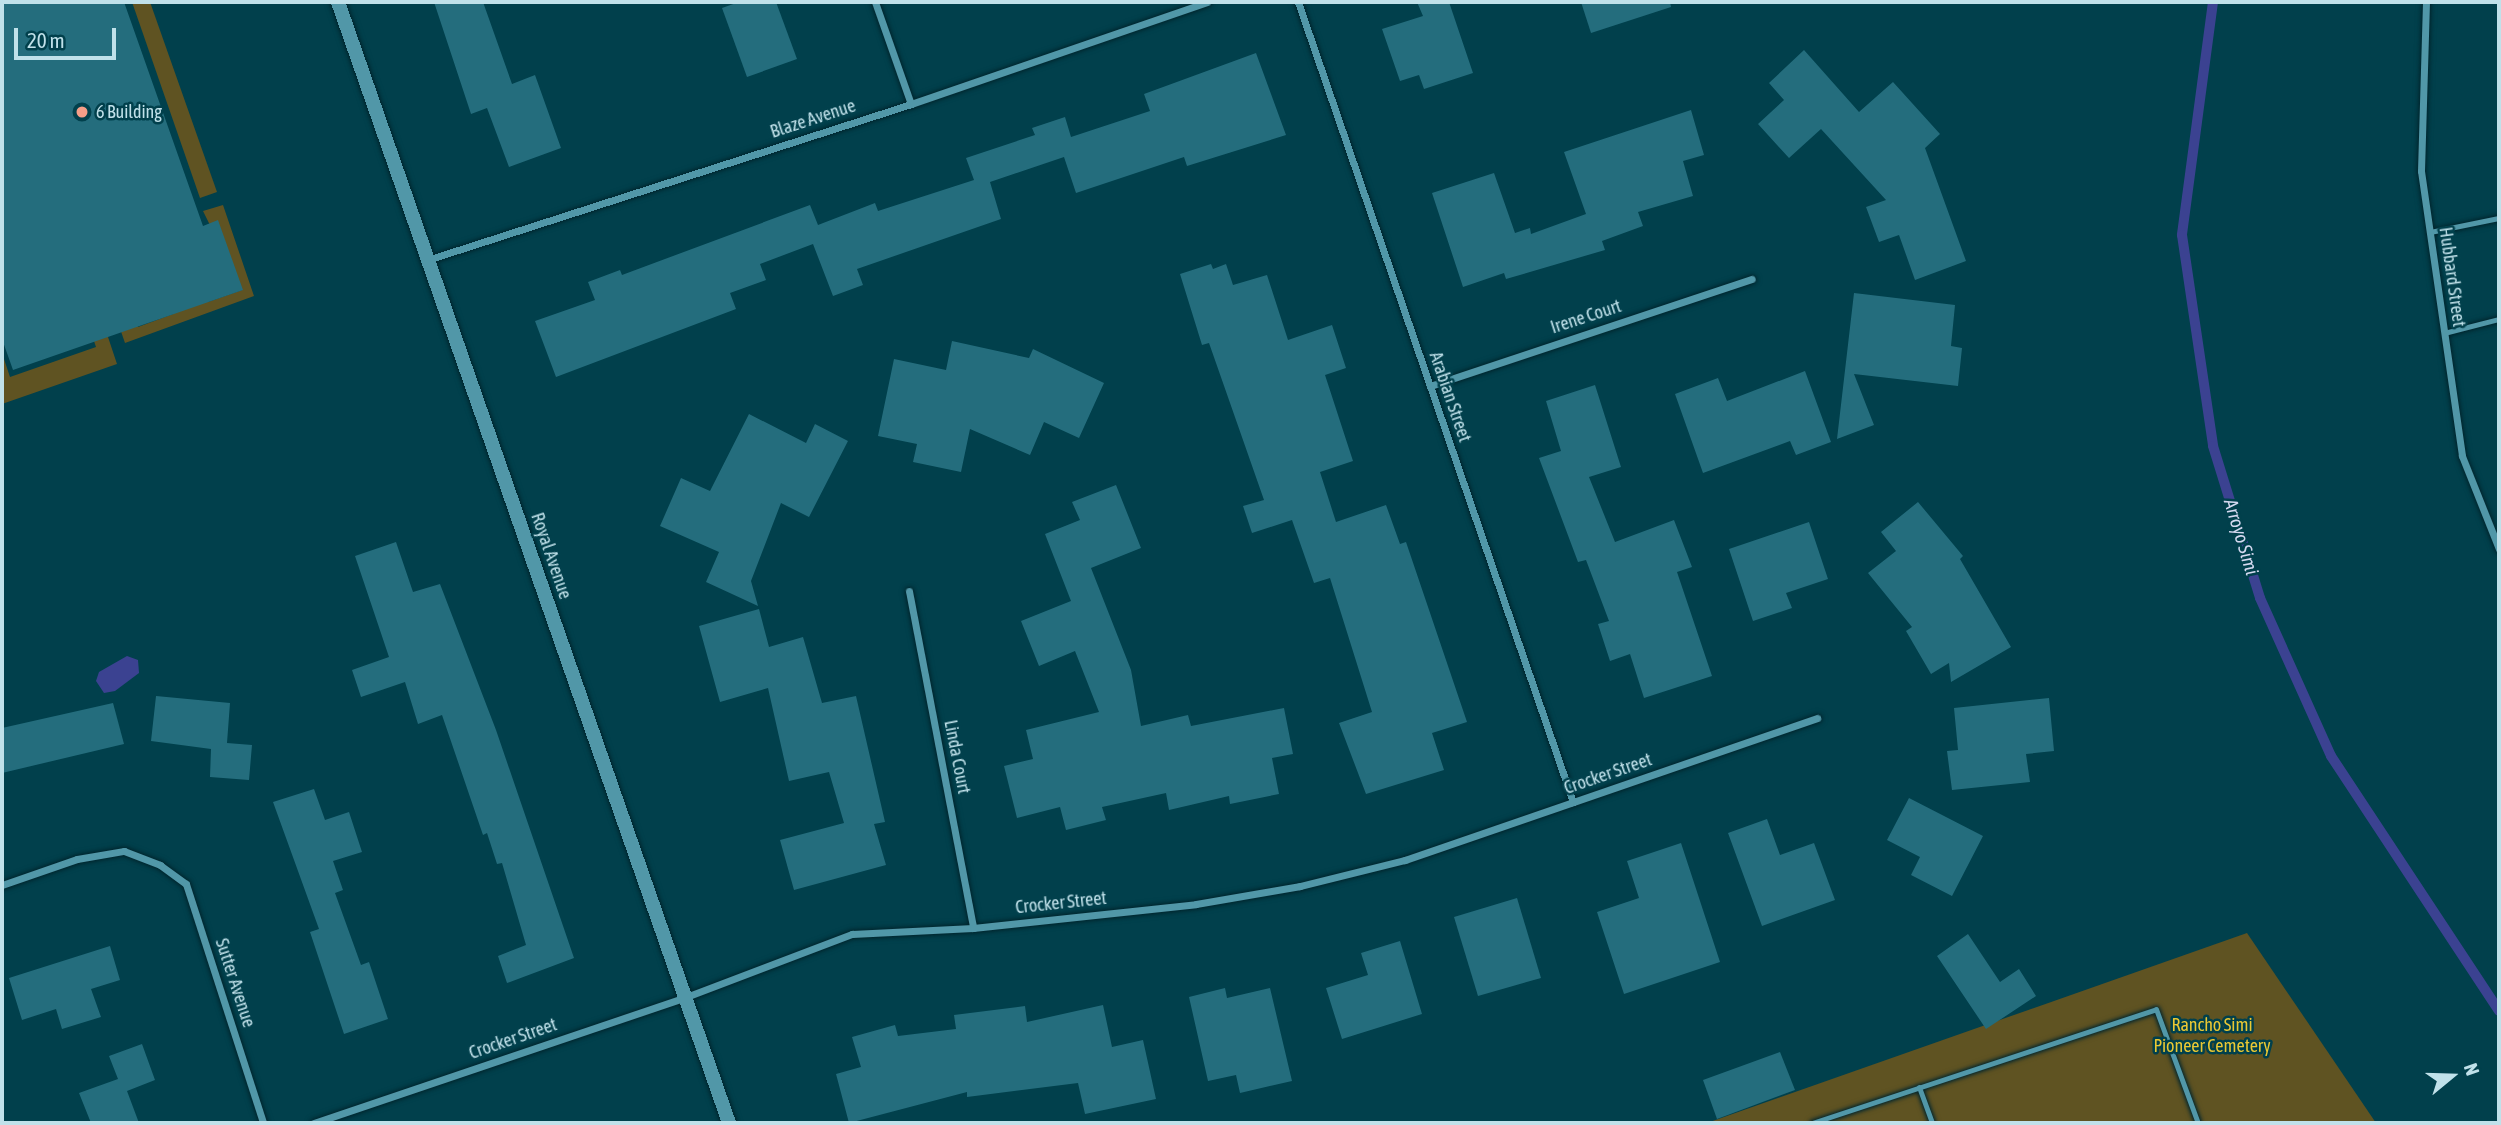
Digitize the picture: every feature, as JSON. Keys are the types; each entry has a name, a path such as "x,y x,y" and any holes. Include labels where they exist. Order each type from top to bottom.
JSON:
{"main road":[{"name":"Royal Avenue","path":"338,2 729,1123"}],"street":[{"path":"875,2 911,104"},
{"name":"Blaze Avenue","path":"426,260 911,104 1207,2"},
{"name":"Arabian Street","path":"1298,2 1573,802"},
{"name":"Hubbard Street","path":"2426,2 2421,171 2462,456 2499,549"},
{"name":"Irene Court","path":"1430,386 1752,279"},
{"name":"Linda Court","path":"909,591 973,928"},
{"name":"Crocker Street","path":"314,1123 686,997 852,934 973,928 1196,904 1300,886 1405,860 1817,719"},
{"name":"Sutter Avenue","path":"2,886 77,859 124,851 160,865 186,884 263,1123"}],"lane":[{"path":"2430,232 2499,218"},
{"path":"2444,333 2499,319"},
{"path":"1812,1123 2156,1009 2198,1123"},
{"path":"1919,1087 1932,1123"}],"green space":[{"path":"132,2 150,2 217,192 200,198"},
{"path":"223,205 254,296 125,343 100,271 116,265 138,327 173,314 151,252 208,302 242,290 203,211"},
{"path":"89,280 117,364 2,404 2,353 10,377 96,347 75,285"},
{"name":"Rancho Simi Pioneer Cemetery","path":"2247,933 2376,1123 1707,1123"}],"shaded area":[{"path":"127,656 138,660 139,673 115,691 104,693 96,681 99,672"}],"building":[{"name":"6 Building","path":"2,2 124,2 203,226 218,220 243,290 13,370 2,339"},
{"path":"434,2 483,2 512,84 535,75 561,148 509,167 487,108 471,114"},
{"path":"739,2 776,2 797,59 747,77 722,8"},
{"path":"1417,2 1449,2 1473,73 1424,89 1419,75 1400,81 1382,29 1423,16"},
{"path":"1581,2 1670,2 1671,7 1591,33"},
{"path":"1804,50 1859,112 1893,82 1940,134 1925,148 1966,261 1915,280 1899,235 1879,242 1866,207 1886,200 1821,129 1789,158 1758,124 1784,100 1769,83"},
{"path":"1256,53 1286,135 1187,166 1184,157 1076,193 1064,157 990,182 1001,219 857,269 863,285 833,296 813,244 760,264 766,280 730,293 736,309 556,377 535,321 595,300 588,282 620,270 622,275 810,205 818,225 875,203 878,211 974,180 966,158 1035,135 1032,128 1065,117 1071,137 1150,111 1144,94"},
{"path":"1691,110 1704,155 1683,161 1693,196 1638,212 1643,226 1602,241 1605,250 1506,279 1504,273 1463,287 1432,193 1494,173 1515,233 1530,228 1531,234 1586,214 1564,152"},
{"path":"1211,264 1213,269 1226,264 1233,285 1267,275 1288,340 1332,325 1346,368 1325,375 1353,461 1320,472 1336,522 1386,505 1400,544 1406,542 1467,722 1432,733 1444,770 1366,794 1339,723 1372,712 1330,578 1314,583 1292,520 1252,533 1243,506 1264,500 1209,343 1202,345 1180,274"},
{"path":"1854,293 1955,305 1951,346 1962,348 1958,386 1854,374 1874,425 1837,439"},
{"path":"952,341 1029,358 1033,349 1104,383 1079,438 1044,422 1030,455 970,429 961,472 913,462 917,444 878,436 894,359 946,370"},
{"path":"1805,371 1831,442 1796,455 1790,441 1703,473 1675,394 1718,378 1727,401"},
{"path":"1595,385 1621,467 1589,477 1615,542 1674,520 1692,567 1677,572 1712,676 1644,698 1630,654 1610,661 1598,624 1609,621 1586,560 1578,562 1539,458 1561,451 1546,401"},
{"path":"749,414 806,443 815,424 848,441 809,517 781,503 751,581 758,606 706,582 719,552 660,526 681,478 710,491"},
{"path":"1116,485 1141,548 1091,568 1131,670 1141,726 1188,715 1191,726 1284,708 1293,754 1272,758 1279,794 1230,804 1229,796 1169,810 1166,793 1102,807 1106,820 1066,830 1060,807 1017,818 1004,766 1033,759 1026,730 1099,712 1075,651 1039,666 1021,621 1071,601 1045,534 1080,520 1072,502"},
{"path":"1918,502 1963,556 1960,559 2011,647 1951,682 1949,663 1931,674 1906,631 1912,627 1868,573 1896,551 1881,532"},
{"path":"1809,522 1828,579 1786,593 1792,608 1753,621 1729,549"},
{"path":"396,542 413,592 440,584 496,730 574,958 507,983 498,956 526,945 502,863 497,864 487,833 483,835 442,715 418,724 405,682 361,697 352,670 389,657 355,556"},
{"path":"759,609 769,647 803,637 822,703 856,696 885,822 874,824 886,865 794,890 780,840 844,823 829,772 789,781 768,688 720,702 699,626"},
{"path":"156,696 230,703 227,743 252,745 249,780 210,777 211,749 151,741"},
{"path":"2049,698 2054,751 2026,754 2030,782 1952,790 1947,751 1958,750 1954,708"},
{"path":"113,703 124,744 2,773 2,728"},
{"path":"314,789 325,820 349,812 362,852 333,861 343,890 335,893 361,965 369,962 388,1019 344,1034 310,932 319,929 273,802"},
{"path":"1909,798 1983,836 1952,896 1911,875 1920,857 1887,840"},
{"path":"1767,819 1780,855 1814,843 1835,900 1762,926 1728,833"},
{"path":"1681,843 1720,962 1624,994 1597,912 1639,898 1627,861"},
{"path":"1517,898 1541,978 1478,996 1454,917"},
{"path":"1968,934 2000,982 2019,969 2036,996 1986,1029 1937,956"},
{"path":"1400,941 1422,1014 1342,1039 1326,988 1368,975 1361,953"},
{"path":"110,946 120,980 91,989 101,1017 62,1029 56,1009 22,1020 9,978"},
{"path":"1225,988 1227,998 1270,988 1292,1081 1240,1093 1236,1075 1208,1081 1189,997"},
{"path":"1103,1005 1112,1047 1143,1040 1156,1099 1085,1114 1078,1083 967,1097 967,1092 849,1123 836,1074 861,1067 852,1037 895,1025 898,1036 956,1029 954,1015 1025,1006 1027,1022"},
{"path":"142,1044 155,1080 127,1091 139,1123 91,1123 79,1093 118,1079 109,1056"},
{"path":"1780,1052 1795,1090 1717,1119 1703,1080"}],"waterway":[{"name":"Arroyo Simi","path":"2213,2 2182,235 2213,446 2260,598 2331,756 2499,1011"}],"place":[{"name":"6 Building","path":"82,112"}]}
